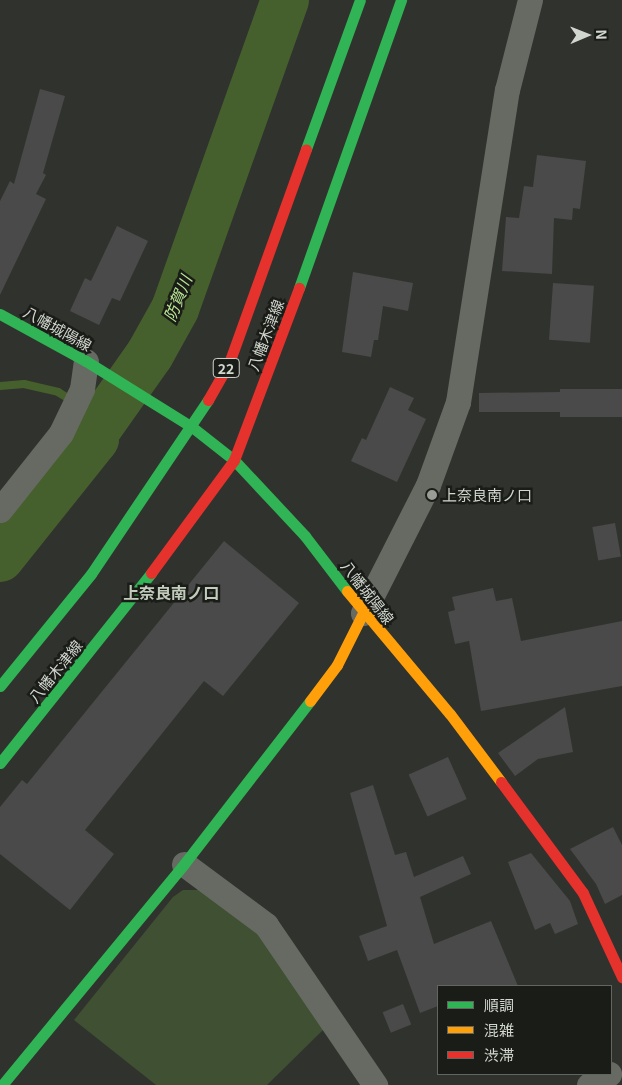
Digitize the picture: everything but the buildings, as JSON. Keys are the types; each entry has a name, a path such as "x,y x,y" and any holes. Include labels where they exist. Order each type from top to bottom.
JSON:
{"main road":[{"name":"八幡木津線","path":"0,686 91,574 192,427 229,363 360,0"},
{"name":"八幡木津線","path":"0,763 173,546 234,460 338,184 401,0"},
{"name":"八幡城陽線","path":"0,314 86,361 192,427 234,460 306,536 364,613 450,714 583,893 622,977"},
{"path":"2,1085 184,864 337,665 364,613"}],"street":[{"path":"364,613 428,485 458,402 505,100 530,0"},
{"path":"0,510 61,433 82,389 86,361"},
{"path":"184,864 266,925 375,1085"},
{"path":"589,1085 606,1075"}],"green space":[{"path":"183,890 203,890 263,931 325,1028 267,1085 156,1085 74,1020 173,897"}],"waterway":[{"name":"防賀川","path":"0,558 95,439 95,432 150,354 175,309 285,0"},
{"path":"0,386 24,384 58,392 105,421"}],"traffic: fast":[{"path":"306,149 360,0"},
{"path":"299,288 401,0"},
{"path":"0,314 86,361 192,427 234,460 305,536 347,591"},
{"path":"0,686 91,574 208,400"},
{"path":"0,763 151,573"},
{"path":"2,1085 184,864 310,701"}],"traffic: slow":[{"path":"347,591 450,714 501,782"},
{"path":"310,701 337,665 363,613"}],"traffic: jam":[{"path":"208,400 229,363 306,149"},
{"path":"151,573 234,460 299,288"},
{"path":"501,782 583,893 622,977"}],"place":[{"name":"上奈良南ノ口","path":"432,495"}],"district":[{"name":"上奈良南ノ口","path":"171,592"}]}
